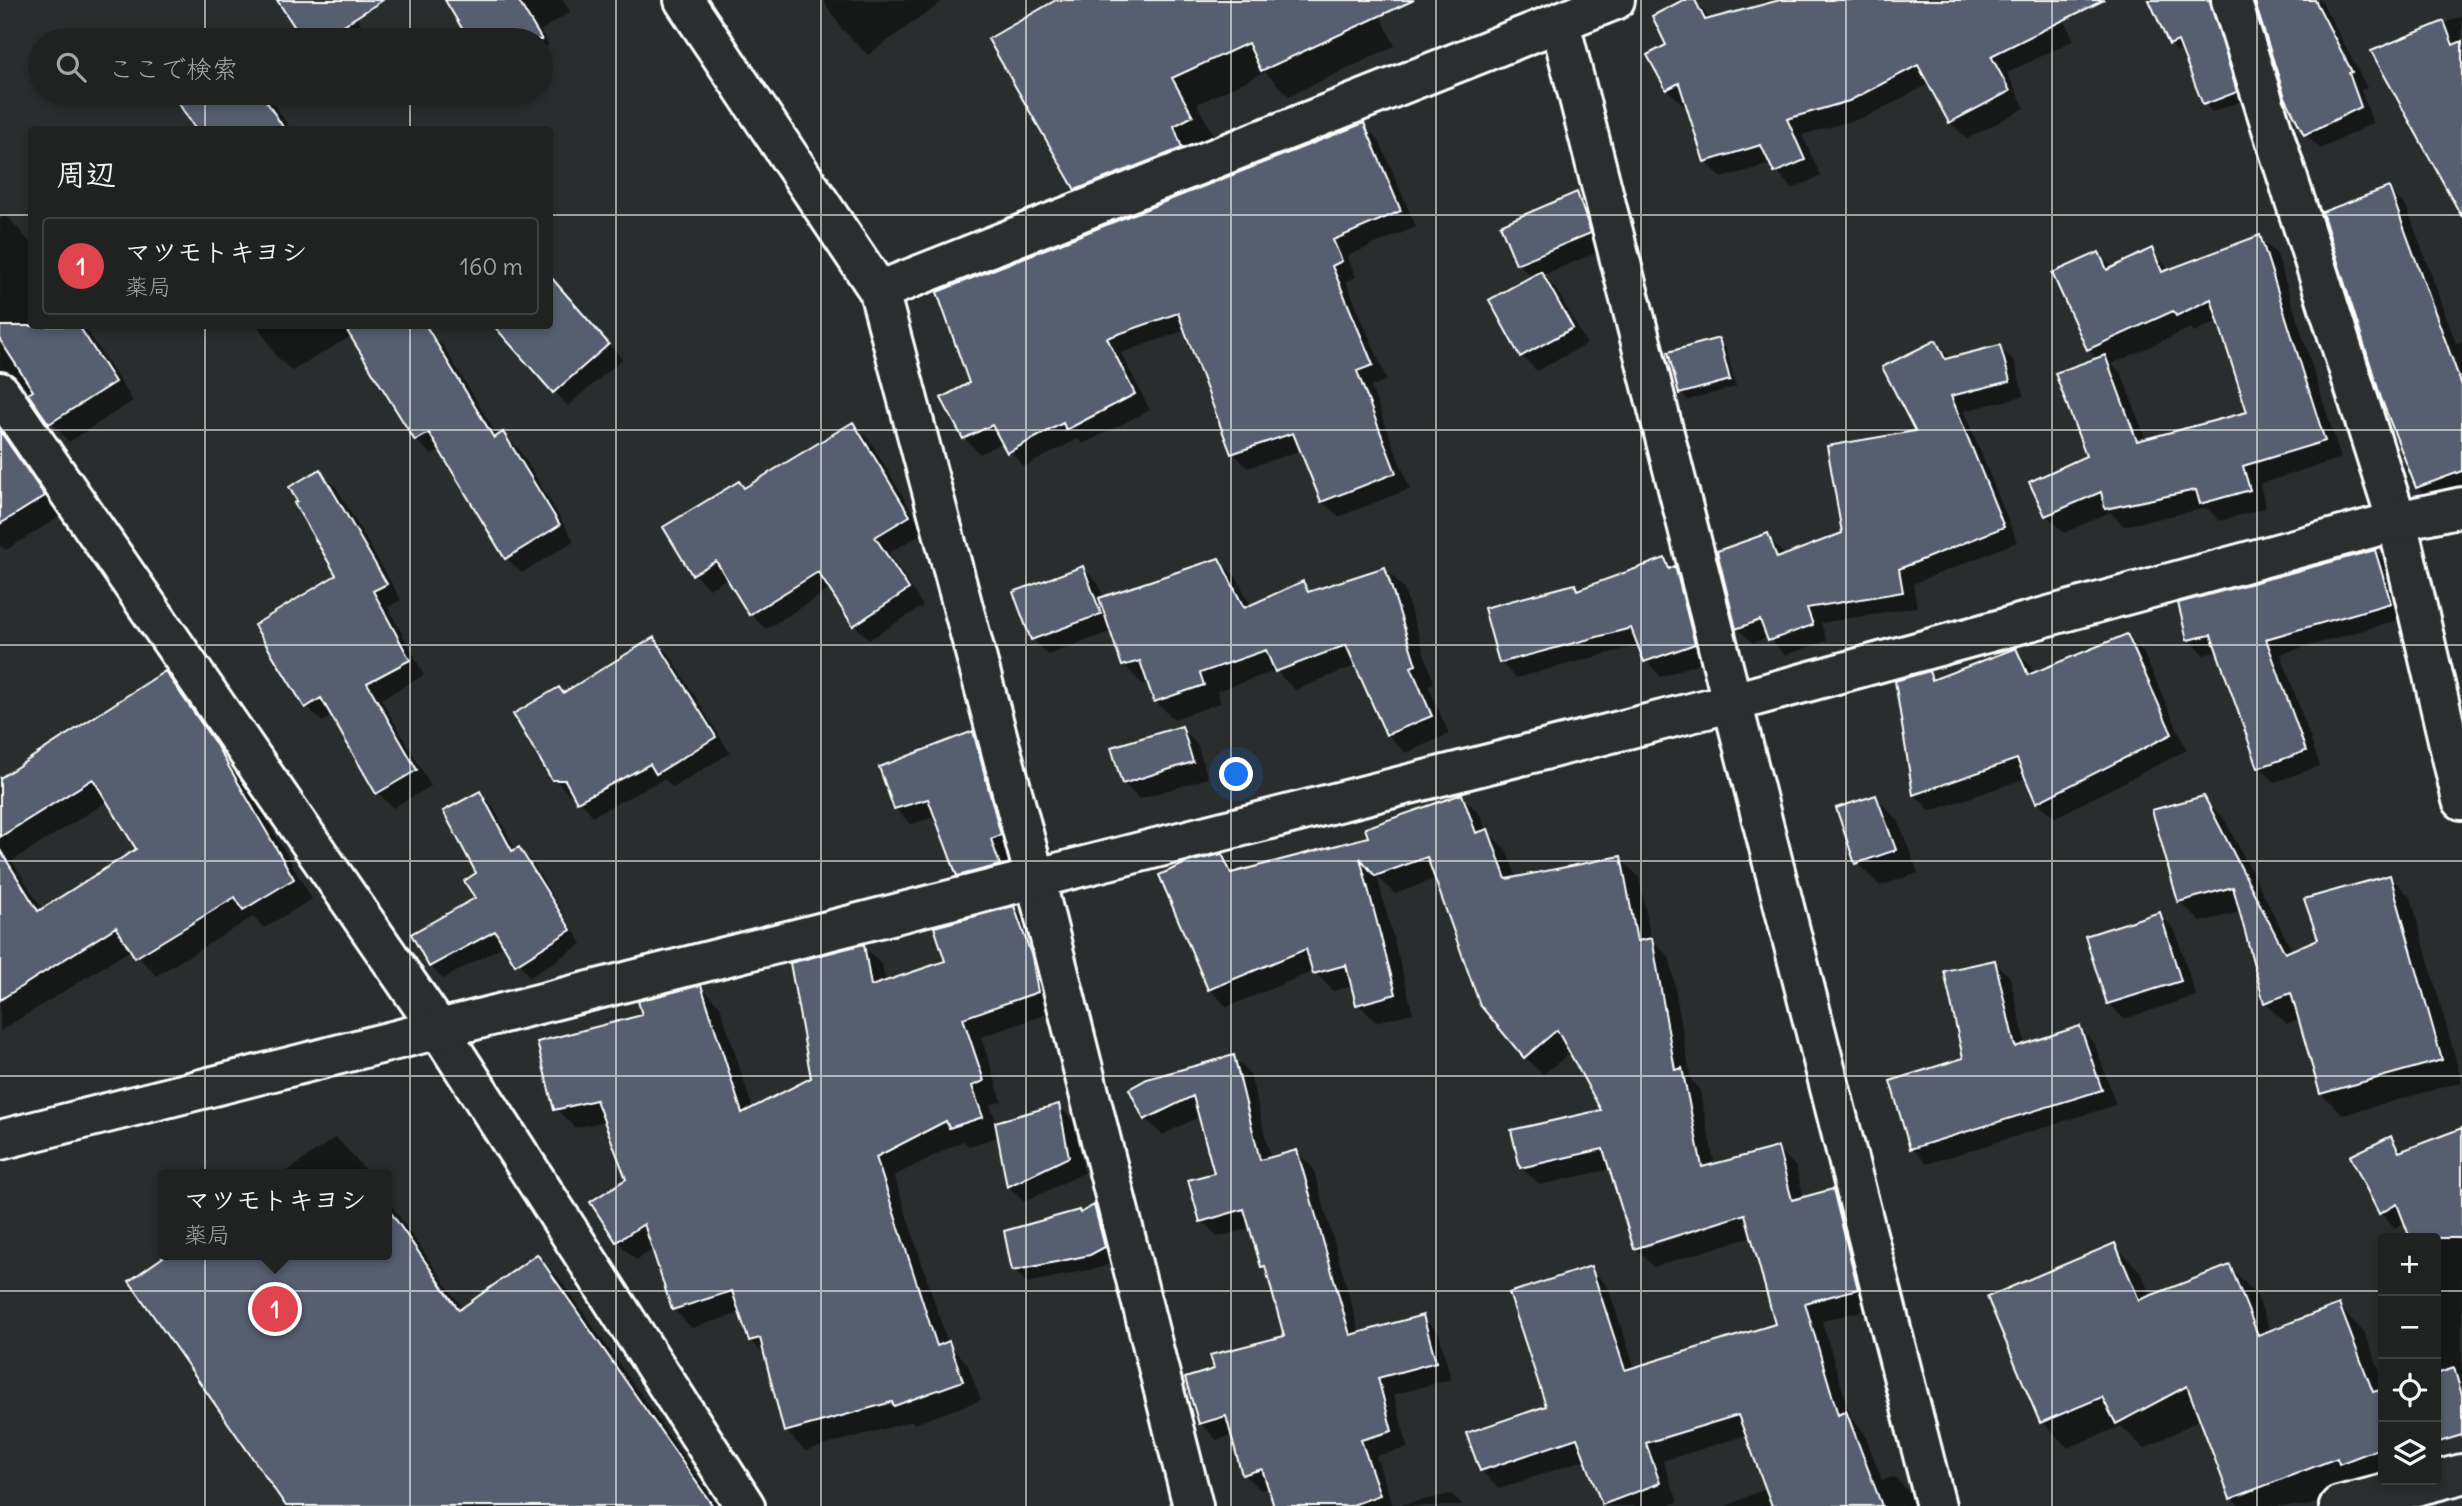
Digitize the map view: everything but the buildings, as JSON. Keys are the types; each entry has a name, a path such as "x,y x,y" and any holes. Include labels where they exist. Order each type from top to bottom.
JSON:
{"street":[{"path":"684,0 879,291 1035,878 1193,1506"},
{"path":"879,291 1615,0"},
{"path":"2231,0 2397,521 2462,800"},
{"path":"1560,23 1730,703 1936,1506"},
{"path":"0,393 438,1028 745,1506"},
{"path":"0,1140 1730,703 2397,521 2462,507"},
{"path":"2339,1506 2462,1474"}],"place":[{"name":"マツモトキヨシ","path":"275,1309"}]}
